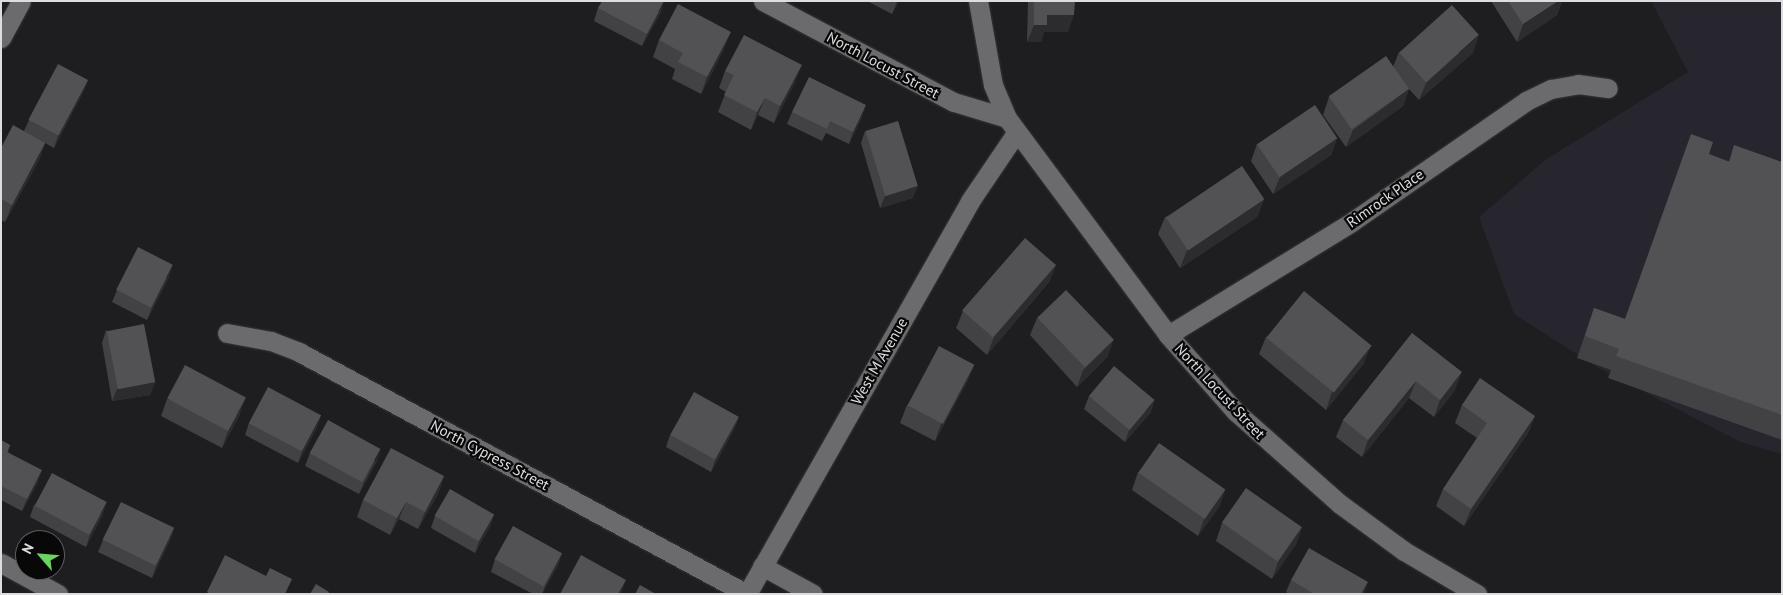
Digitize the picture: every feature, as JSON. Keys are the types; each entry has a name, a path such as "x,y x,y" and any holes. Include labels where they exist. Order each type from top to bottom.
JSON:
{"street":[{"path":"1,38 21,1"},
{"name":"North Locust Street","path":"763,1 954,102 1012,125 1168,335 1243,418 1340,504 1404,551 1477,594"},
{"path":"978,1 993,85 1012,125"},
{"name":"Rimrock Place","path":"1168,335 1353,221 1526,101 1551,89 1578,84 1608,88"},
{"name":"West M Avenue","path":"747,594 1012,125"},
{"name":"North Cypress Street","path":"227,333 271,341 299,352 747,594"},
{"path":"1,563 58,594"},
{"path":"762,566 813,594"}],"shaded area":[{"path":"1651,1 1782,1 1782,454 1740,442 1597,367 1514,314 1479,217 1545,160 1688,72"}],"building":[{"path":"602,1 664,1 647,34 598,8"},
{"path":"1034,1 1075,1 1074,15 1047,15 1047,25 1034,25"},
{"path":"1508,1 1558,1 1523,24"},
{"path":"678,4 731,32 707,77 678,62 683,53 659,40"},
{"path":"1452,5 1479,35 1426,82 1399,53"},
{"path":"744,35 802,65 780,106 765,98 757,112 724,95 734,75 725,71"},
{"path":"1386,56 1409,89 1352,129 1329,96"},
{"path":"58,64 88,80 58,136 28,120"},
{"path":"809,77 866,105 853,132 830,121 827,129 792,112"},
{"path":"1315,105 1337,138 1279,177 1257,144"},
{"path":"898,121 918,186 885,196 865,131"},
{"path":"13,125 45,143 12,205 1,199 1,148"},
{"path":"1691,134 1713,142 1709,154 1729,162 1734,145 1782,162 1782,415 1616,356 1619,349 1585,336 1594,308 1625,319"},
{"path":"1242,166 1264,199 1188,251 1166,217"},
{"path":"1025,238 1056,265 993,337 962,310"},
{"path":"138,247 173,265 151,307 116,290"},
{"path":"1066,290 1114,340 1085,367 1037,318"},
{"path":"1304,291 1372,346 1334,392 1266,338"},
{"path":"144,324 155,382 118,389 107,331"},
{"path":"1412,333 1462,372 1440,400 1416,381 1368,440 1343,420"},
{"path":"939,346 974,365 943,424 908,405"},
{"path":"185,365 246,397 228,431 167,399"},
{"path":"1114,366 1155,400 1130,430 1089,396"},
{"path":"1480,378 1535,416 1471,509 1443,489 1487,423 1462,405"},
{"path":"268,387 321,415 302,451 249,423"},
{"path":"694,392 739,417 715,460 670,435"},
{"path":"328,420 380,449 362,482 310,453"},
{"path":"1,440 10,445 7,452 42,470 27,499 1,486"},
{"path":"1159,443 1225,489 1205,519 1138,472"},
{"path":"391,448 444,476 425,512 406,502 397,518 363,500"},
{"path":"52,473 107,502 89,535 35,506"},
{"path":"1246,488 1302,527 1278,561 1222,522"},
{"path":"450,489 494,514 479,541 435,516"},
{"path":"121,502 174,528 156,566 103,540"},
{"path":"513,526 562,553 544,586 495,559"},
{"path":"1309,548 1368,582 1361,594 1314,594 1291,580"},
{"path":"225,555 266,576 270,568 292,579 285,594 210,594 207,592"},
{"path":"581,555 626,580 618,594 560,594"},
{"path":"316,584 329,592 328,594 310,594"},
{"path":"640,585 656,594 635,594"}]}
